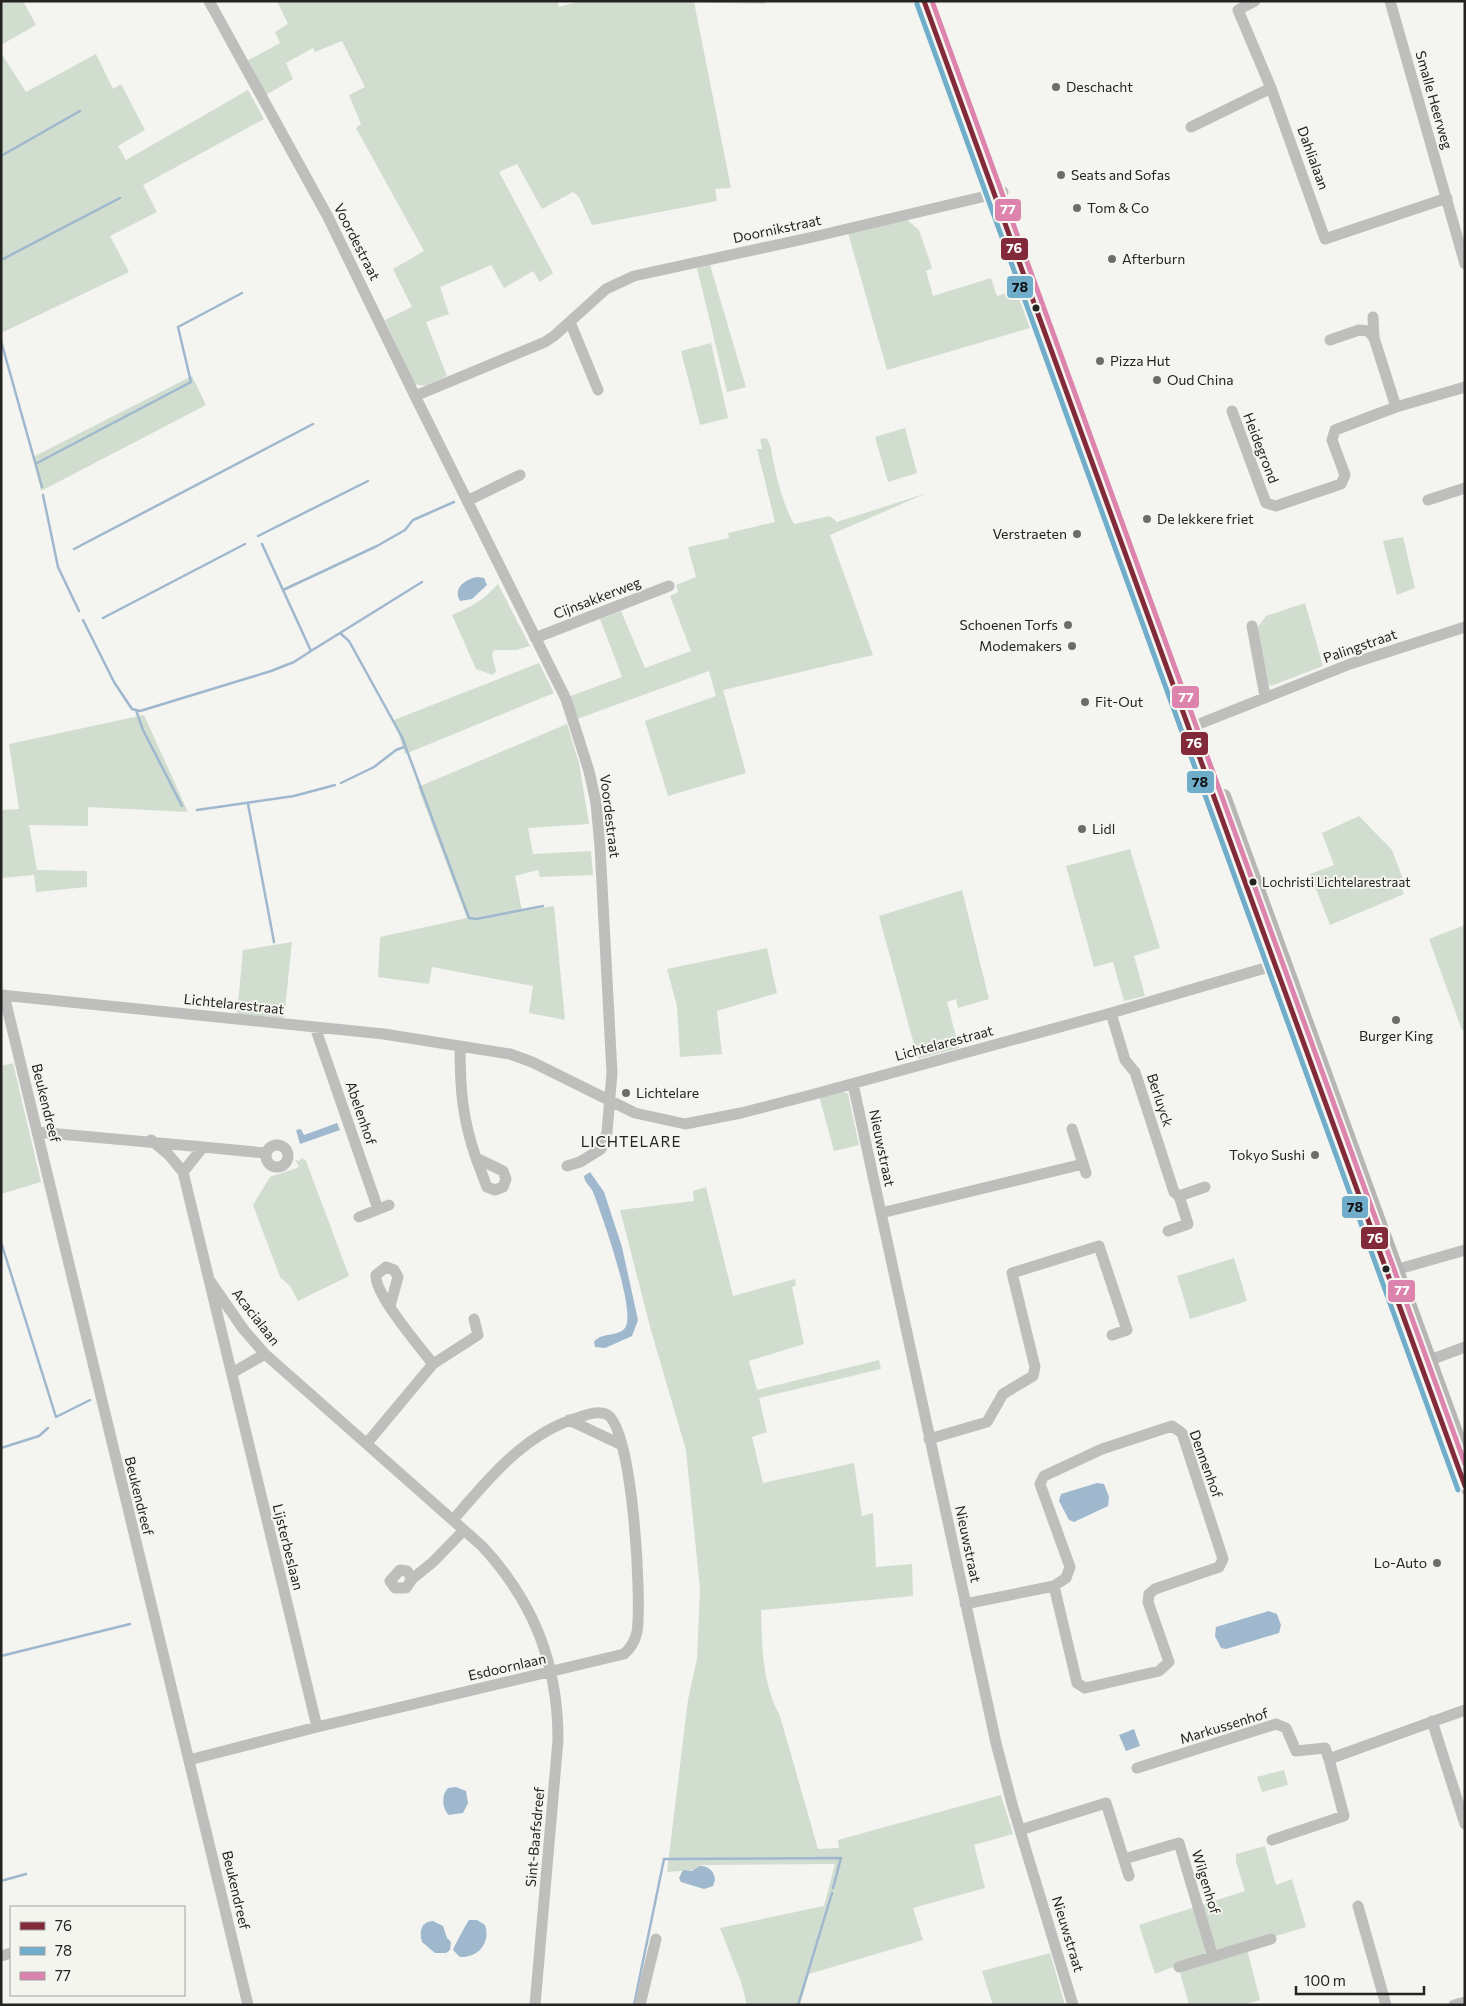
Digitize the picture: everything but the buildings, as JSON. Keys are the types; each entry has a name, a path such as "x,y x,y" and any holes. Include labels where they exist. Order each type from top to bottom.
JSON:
{"main road":[{"path":"924,1 999,193"},
{"path":"934,1 999,193 1425,1362 1465,1487"},
{"path":"1425,1362 1465,1457"}],"street":[{"name":"Voordestraat","path":"209,1 328,217 566,699 589,771 596,803 612,1042 609,1101"},
{"name":"Dahlialaan","path":"1255,1 1233,9 1271,88 1325,239"},
{"name":"Smalle Heerweg","path":"1390,1 1465,264"},
{"path":"1191,127 1271,88"},
{"name":"Doornikstraat","path":"415,396 545,342 606,289 634,276 804,239 999,193"},
{"path":"1320,250 1325,239 1447,198"},
{"path":"1373,317 1374,338 1396,407"},
{"path":"570,322 598,390"},
{"path":"1330,340 1359,330 1368,331 1374,338"},
{"name":"Heidegrond","path":"1232,412 1266,503 1276,506 1341,484 1345,475 1332,440 1335,430 1396,407 1465,387"},
{"path":"467,501 520,475"},
{"path":"1428,500 1465,488"},
{"name":"Cijnsakkerweg","path":"535,638 669,586"},
{"path":"1252,626 1266,696"},
{"name":"Palingstraat","path":"1193,726 1350,664 1465,627"},
{"name":"Lichtelarestraat","path":"3,995 315,1027 460,1046 522,1058 634,1113 685,1124 740,1114 853,1084 1111,1013 1281,963"},
{"name":"Beukendreef","path":"3,995 38,1132 100,1400 248,2005"},
{"name":"Berluyck","path":"1111,1013 1126,1060 1135,1072 1174,1192 1179,1196 1188,1224 1168,1232"},
{"name":"Abelenhof","path":"315,1027 384,1207 359,1217"},
{"path":"460,1046 462,1111 476,1158"},
{"name":"Nieuwstraat","path":"853,1084 998,1751 1020,1830 1074,2005"},
{"path":"567,1166 580,1162 601,1149 606,1132 609,1101"},
{"path":"881,1214 1085,1169 1072,1129"},
{"path":"38,1132 151,1140 265,1153"},
{"name":"Acacialaan","path":"151,1140 170,1155 183,1172 210,1281 244,1330 265,1354 453,1520 504,1570 523,1598 538,1629 551,1672"},
{"path":"183,1172 202,1146"},
{"path":"1179,1196 1205,1187"},
{"path":"930,1438 987,1422 1003,1394 1033,1376 1035,1368 1012,1273 1099,1246 1127,1330 1112,1334"},
{"path":"1392,1271 1465,1250"},
{"name":"Lijsterbeslaan","path":"210,1281 317,1727"},
{"path":"390,1306 433,1364"},
{"path":"367,1443 433,1364 478,1335 474,1319"},
{"path":"1425,1362 1465,1347"},
{"path":"232,1374 265,1354"},
{"name":"Esdoornlaan","path":"189,1760 317,1727 624,1654 634,1643 637,1631 637,1607 635,1530 631,1487 615,1423 607,1415 596,1413 569,1420 552,1427 531,1440 490,1476 453,1520"},
{"path":"569,1420 622,1445"},
{"name":"Dennenhof","path":"1172,1426 1182,1433 1223,1559 1219,1567 1155,1589 1149,1594 1148,1602 1174,1664 1159,1672 1085,1688 1077,1684 1054,1586 1066,1578 1070,1567 1040,1484 1044,1476 1102,1449 1172,1426"},
{"path":"412,1579 433,1562 464,1530"},
{"path":"965,1604 1054,1586"},
{"name":"Sint-Baafsdreef","path":"535,2005 558,1740 558,1710 551,1672"},
{"path":"1272,1840 1344,1816 1329,1759 1465,1710"},
{"path":"1432,1721 1465,1824"},
{"name":"Markussenhof","path":"1136,1768 1276,1724 1286,1728 1296,1751 1325,1748 1329,1759"},
{"path":"1020,1830 1106,1803 1129,1876"},
{"name":"Wilgenhof","path":"1124,1859 1178,1842 1213,1956"},
{"path":"1358,1906 1386,2005"},
{"path":"640,2005 656,1939"},
{"path":"1179,1967 1271,1939"},
{"path":"1454,2005 1465,2002"}],"green space":[{"path":"1,1 23,1 36,25 1,45"},
{"path":"277,1 558,1 559,7 580,1 764,1 765,4 694,2 731,188 715,189 717,201 592,225 579,197 573,192 542,209 517,164 499,172 553,273 540,282 533,271 504,288 491,265 440,287 449,314 426,322 447,376 430,384 417,384 413,382 385,320 412,307 393,269 424,251 356,128 361,124 349,95 365,87 342,41 315,52 313,48 286,63 293,79 266,95 247,61 280,43 275,32 288,24"},
{"path":"1,53 26,92 96,54 113,89 121,84 145,130 118,146 126,160 248,90 264,119 143,185 157,212 110,236 129,272 1,333"},
{"path":"906,219 919,230 932,268 926,271 933,296 991,278 997,296 1016,290 1030,328 887,370 848,233"},
{"path":"710,265 746,387 727,392 697,268"},
{"path":"711,343 728,418 700,425 681,351"},
{"path":"192,376 206,405 41,491 33,457"},
{"path":"905,428 917,473 888,482 875,437"},
{"path":"766,438 770,446 781,493 794,524 830,516 837,522 927,493 830,535 873,655 723,690 746,773 668,796 645,721 716,696 709,671 577,719 568,697 622,677 600,619 621,611 645,668 691,651 670,596 678,592 676,585 696,577 688,547 729,538 728,533 775,522 757,449 762,449 760,439"},
{"path":"1403,537 1415,588 1397,595 1383,541"},
{"path":"498,584 530,646 516,650 494,650 492,655 496,671 493,675 476,669 452,615 477,602"},
{"path":"1305,603 1323,666 1271,686 1266,681 1257,628 1266,616"},
{"path":"539,663 554,693 405,754 394,720"},
{"path":"144,715 188,812 88,807 88,826 29,825 37,870 87,871 87,887 36,892 34,875 1,878 1,810 19,809 9,744"},
{"path":"567,724 579,763 589,824 528,828 533,854 591,851 593,875 540,877 538,870 515,876 522,911 554,906 565,1020 529,1013 533,986 432,967 429,984 378,977 380,937 467,918 418,787"},
{"path":"1359,816 1392,850 1404,882 1400,884 1404,894 1330,925 1310,874 1334,865 1322,833"},
{"path":"1130,849 1160,948 1134,956 1145,996 1124,1001 1113,962 1094,967 1066,866"},
{"path":"962,890 989,999 958,1008 956,999 947,1002 959,1048 918,1059 879,916"},
{"path":"1465,925 1465,1030 1462,1030 1429,939"},
{"path":"292,942 284,1018 237,1014 243,950"},
{"path":"767,948 777,993 717,1011 722,1054 680,1057 677,1006 667,969"},
{"path":"13,1063 41,1182 1,1194 1,1066"},
{"path":"842,1091 848,1094 859,1145 834,1151 819,1096"},
{"path":"302,1158 306,1161 349,1276 298,1301 290,1286 280,1277 253,1205 270,1177 297,1168 299,1166 295,1160 299,1161"},
{"path":"706,1187 733,1296 795,1279 796,1285 792,1287 804,1344 749,1361 757,1390 879,1360 881,1369 759,1398 767,1432 752,1437 763,1483 854,1463 862,1516 873,1513 876,1567 912,1564 913,1596 761,1610 766,1678 780,1716 818,1849 839,1848 838,1840 1001,1795 1013,1834 974,1845 985,1888 913,1908 923,1940 809,1974 800,2005 747,2005 741,1982 720,1928 824,1906 835,1864 702,1865 694,1870 667,1872 688,1700 697,1659 700,1589 686,1450 652,1334 620,1210 694,1201 693,1191"},
{"path":"1234,1258 1247,1301 1190,1319 1177,1276"},
{"path":"1284,1770 1288,1785 1262,1792 1257,1777"},
{"path":"1265,1846 1276,1885 1292,1879 1306,1927 1246,1945 1260,2000 1243,2005 1189,2005 1178,1965 1155,1974 1139,1925 1245,1891 1236,1862 1236,1854"},
{"path":"1050,1953 1065,2005 993,2005 982,1971"}],"water":[{"path":"477,577 484,578 487,585 472,599 460,601 458,592 461,585"},
{"path":"337,1123 340,1130 300,1144 296,1130 301,1129 304,1135"},
{"path":"590,1172 604,1192 622,1247 638,1320 632,1336 605,1348 595,1347 594,1342 601,1337 618,1333 625,1328 627,1319 626,1303 603,1220 593,1192 586,1183 584,1176"},
{"path":"1097,1483 1104,1484 1109,1497 1108,1506 1074,1522 1069,1520 1059,1501 1061,1494"},
{"path":"1269,1611 1277,1614 1281,1625 1279,1633 1226,1649 1221,1648 1215,1636 1216,1627"},
{"path":"1134,1729 1140,1746 1126,1751 1119,1735"},
{"path":"456,1787 466,1791 468,1803 463,1813 449,1815 444,1806 444,1794 448,1788"},
{"path":"700,1866 708,1868 712,1872 715,1877 713,1886 704,1889 681,1882 679,1878 683,1870 692,1871"},
{"path":"469,1920 477,1920 485,1925 486,1938 482,1948 477,1952 466,1957 460,1957 453,1950"},
{"path":"433,1921 443,1926 447,1938 451,1942 450,1950 446,1953 435,1953 422,1942 423,1925"}],"waterway":[{"path":"1,156 80,111"},
{"path":"1,260 120,198"},
{"path":"37,463 191,382 178,327 242,293"},
{"path":"1,341 42,487"},
{"path":"74,549 313,424"},
{"path":"258,536 368,481"},
{"path":"43,495 58,567 79,611"},
{"path":"83,620 114,682 132,709 140,711 271,671 294,662 311,651 283,590 377,546 405,530 413,520 454,502"},
{"path":"103,618 245,544"},
{"path":"262,544 283,590"},
{"path":"311,651 422,582"},
{"path":"340,633 349,641 402,737 469,918 476,919 543,906"},
{"path":"136,710 143,730 182,806"},
{"path":"341,783 374,767 396,750 404,747"},
{"path":"197,810 294,796 335,785"},
{"path":"248,804 274,942"},
{"path":"1,1242 56,1417 90,1400"},
{"path":"1,1448 39,1436 48,1428"},
{"path":"1,1656 130,1624"},
{"path":"634,2005 664,1859 841,1858 833,1888"},
{"path":"1,1881 26,1874"},
{"path":"798,2005 832,1893"}],"transit line":[{"name":"76","path":"924,1 1465,1486"},
{"name":"77","path":"932,1 1465,1464"},
{"name":"78","path":"917,4 1458,1490"}],"place":[{"name":"Deschacht","path":"1056,87"},
{"name":"Seats and Sofas","path":"1061,175"},
{"name":"Tom & Co","path":"1077,208"},
{"name":"Afterburn","path":"1112,259"},
{"name":"Pizza Hut","path":"1100,361"},
{"name":"Oud China","path":"1157,380"},
{"name":"De lekkere friet","path":"1147,519"},
{"name":"Verstraeten","path":"1077,534"},
{"name":"Schoenen Torfs","path":"1068,625"},
{"name":"Modemakers","path":"1072,646"},
{"name":"Fit-Out","path":"1085,702"},
{"name":"Lidl","path":"1082,829"},
{"name":"Lochristi Lichtelarestraat","path":"1253,882"},
{"name":"Burger King","path":"1396,1020"},
{"name":"Lichtelare","path":"626,1093"},
{"name":"Tokyo Sushi","path":"1315,1155"},
{"name":"Lo-Auto","path":"1437,1563"}],"district":[{"name":"LICHTELARE","path":"631,1142"}]}
